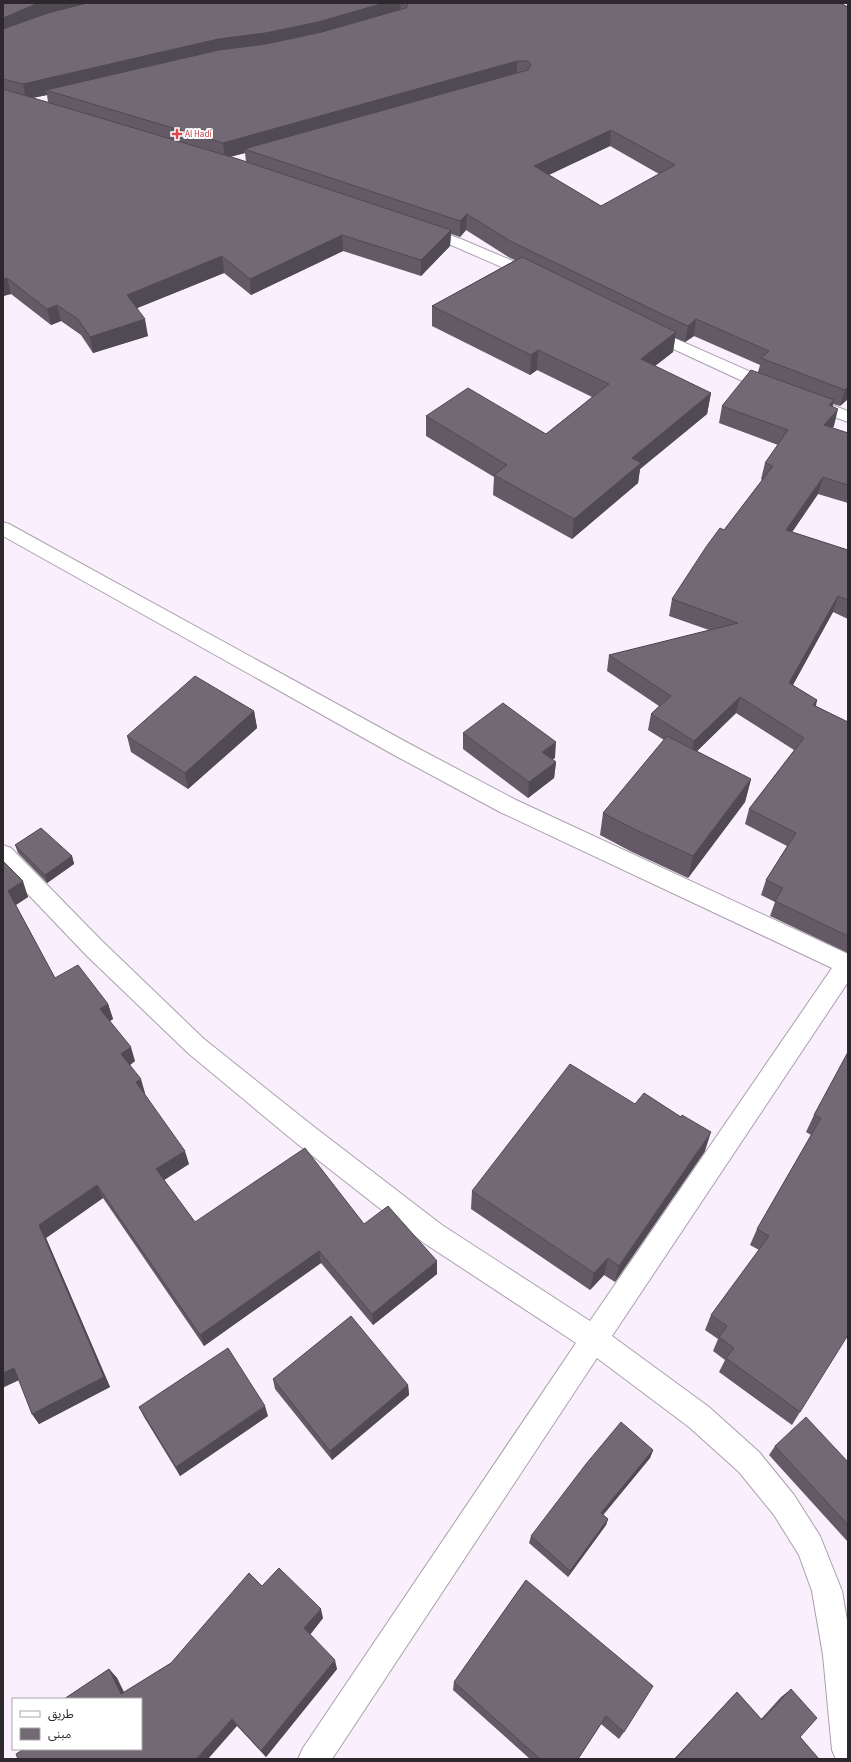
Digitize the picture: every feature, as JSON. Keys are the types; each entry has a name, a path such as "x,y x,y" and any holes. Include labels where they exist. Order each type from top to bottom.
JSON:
{"street":[{"path":"412,227 502,261 550,283"},
{"path":"634,325 752,380 848,417"},
{"path":"3,528 401,750 508,806 847,965 594,1339 314,1759"},
{"path":"3,854 94,948 196,1046 256,1095 432,1234 594,1339 699,1417 749,1462 784,1505 810,1546 827,1591 838,1655 848,1750"}],"building":[{"path":"3,3 41,3 3,18"},
{"path":"87,3 384,3 318,22 265,33 218,39 23,84 3,79 3,29 48,13"},
{"path":"840,3 848,7 848,387 845,390 761,358 769,351 696,319 688,326 510,241 467,214 460,221 244,149 528,70 531,65 528,61 517,61 223,143 46,90 219,50 266,44 322,32 406,8 408,4","holes":["611,130 675,165 601,206 534,166"]},
{"path":"3,89 238,159 451,230 421,260 342,235 250,279 222,256 127,295 145,319 90,337 78,319 57,305 47,309 7,278 3,279"},
{"path":"522,257 676,332 641,359 711,393 632,458 641,463 574,519 494,475 507,465 426,416 468,388 546,434 609,384 538,350 531,355 432,306"},
{"path":"751,370 834,400 829,405 838,409 824,425 848,433 848,485 823,477 786,530 848,550 848,600 838,596 789,683 817,700 813,705 848,722 848,936 775,901 783,888 766,880 796,833 749,809 804,738 740,697 694,741 651,714 671,696 609,655 738,623 672,599 720,528 724,530 773,466 765,463 788,430 722,406"},
{"path":"195,676 254,711 185,773 127,736"},
{"path":"503,703 556,742 542,752 556,762 529,782 463,733"},
{"path":"667,736 751,779 693,856 603,813"},
{"path":"41,828 72,856 45,875 15,845"},
{"path":"3,861 23,881 8,891 55,978 78,965 108,1004 100,1009 131,1047 121,1054 141,1079 136,1082 185,1151 156,1169 195,1222 305,1148 364,1224 388,1206 437,1261 372,1314 319,1251 200,1335 97,1185 39,1225 104,1377 32,1414 14,1368 3,1373"},
{"path":"848,1052 848,1335 800,1412 726,1358 734,1348 719,1337 727,1326 711,1315 769,1236 757,1229 821,1118 814,1115"},
{"path":"570,1064 635,1104 644,1093 681,1117 682,1115 711,1132 619,1266 608,1258 594,1273 472,1191"},
{"path":"351,1316 408,1385 330,1451 273,1379"},
{"path":"228,1348 265,1406 176,1467 139,1407"},
{"path":"806,1417 848,1462 848,1525 775,1446"},
{"path":"621,1422 653,1450 601,1513 608,1519 570,1571 531,1536 586,1464"},
{"path":"279,1568 321,1609 304,1628 335,1660 261,1751 232,1719 196,1759 18,1759 16,1754 22,1750 142,1750 142,1698 66,1698 109,1669 121,1694 171,1663 249,1573 262,1586"},
{"path":"526,1580 653,1686 624,1732 606,1716 578,1759 540,1759 454,1682"},
{"path":"791,1689 817,1718 800,1737 819,1759 675,1759 737,1692 762,1720"}],"place":[{"name":"Al Hadi","path":"177,134"}]}
